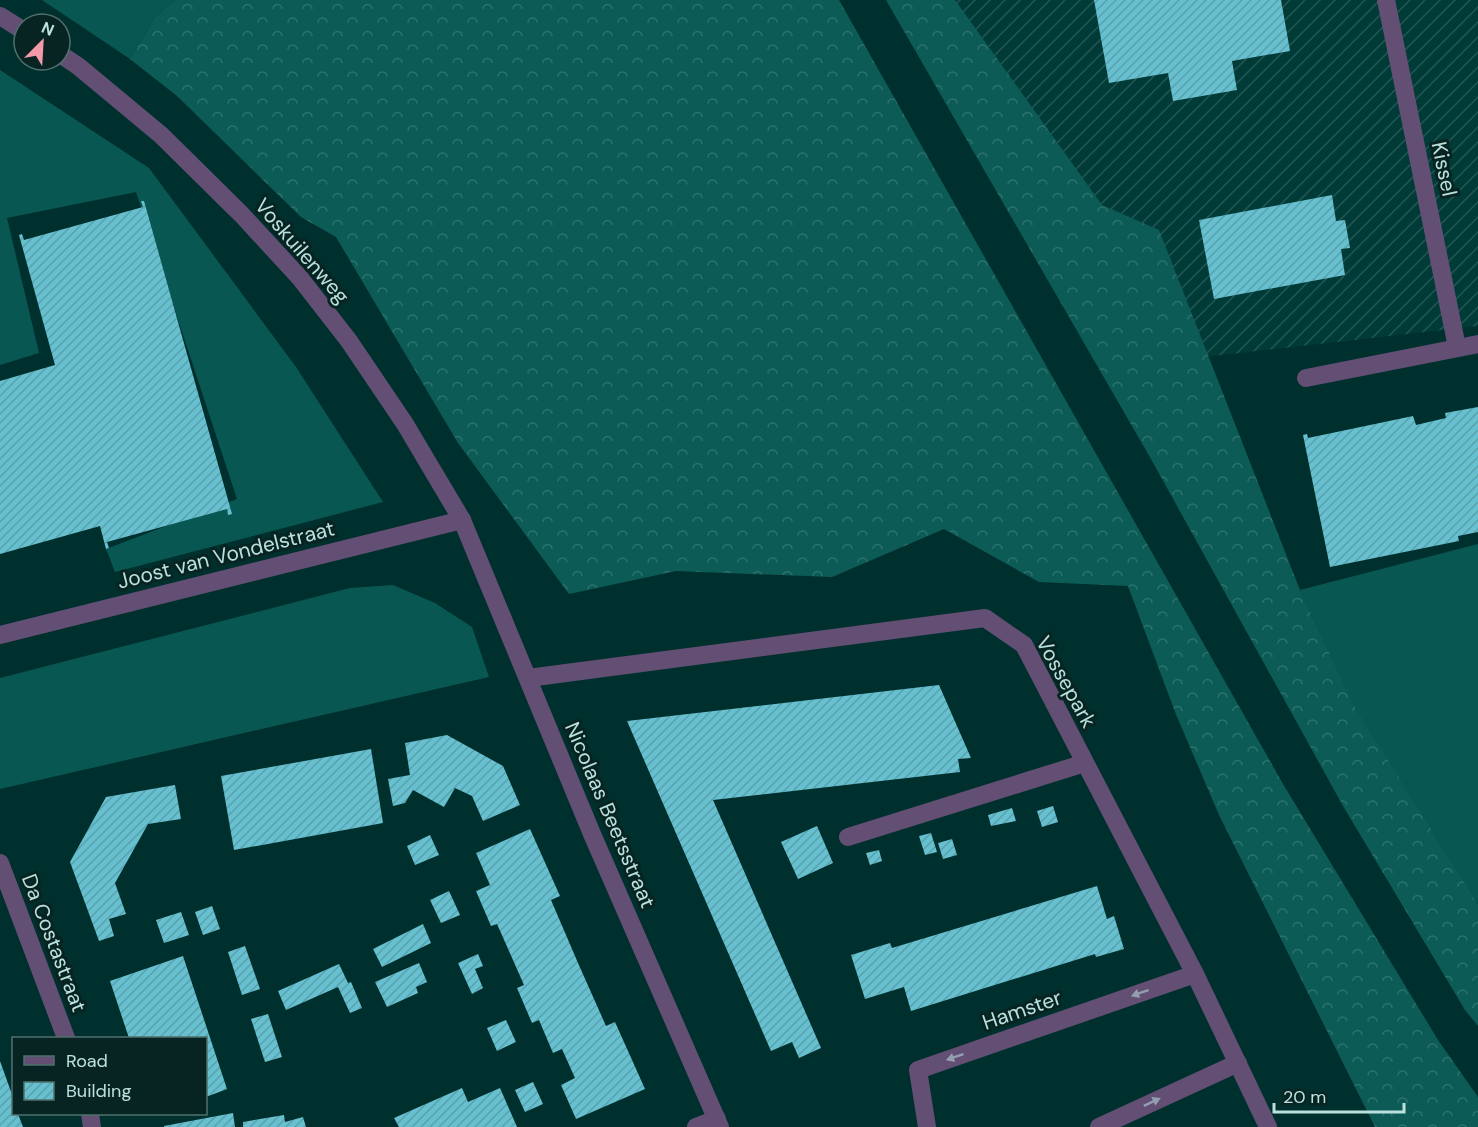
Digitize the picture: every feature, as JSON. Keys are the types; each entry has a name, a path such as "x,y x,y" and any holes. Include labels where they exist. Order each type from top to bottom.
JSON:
{"street":[{"name":"Kissel","path":"1386,0 1457,346"},
{"name":"Voskuilenweg","path":"72,62 161,135 242,215 300,278 348,341 405,424 462,520"},
{"path":"1306,378 1457,346 1478,344"},
{"name":"Joost van Vondelstraat","path":"0,634 462,520"},
{"name":"Nicolaas Beetsstraat","path":"462,520 592,834 719,1123"},
{"name":"Vossepark","path":"528,678 985,618 1024,645 1195,974 1268,1127"},
{"path":"848,837 1085,763"},
{"name":"Da Costastraat","path":"0,863 66,1037"},
{"name":"Hamster","path":"927,1127 918,1070 1195,974"},
{"path":"1099,1127 1238,1063"},
{"path":"696,1127 719,1123"}],"shaded area":[{"path":"42,0 175,0 155,17 130,59 72,20 72,12 60,12"},
{"path":"906,0 1478,0 1478,326 1194,358"},
{"path":"0,70 149,168 296,367 383,502 115,572 106,549 237,499 136,192 7,218 39,353 0,365"},
{"path":"1478,544 1478,904 1354,707 1300,590"},
{"path":"393,585 435,603 472,627 489,677 0,789 0,678 350,588"}],"green space":[{"path":"175,0 839,0 1283,784 1438,1040 1478,1097 1478,1127 1375,1127 1219,815 1175,712 1128,586 1039,582 944,529 832,577 676,571 569,594 458,443 336,237 301,217 177,96 130,59 155,17"},
{"path":"886,0 955,0 1102,205 1159,230 1300,590 1354,706 1478,904 1478,1026 1465,1010 1343,806 1151,459"}],"building":[{"path":"1094,0 1281,0 1290,51 1232,61 1237,90 1173,101 1168,73 1109,83"},
{"path":"1332,195 1336,221 1345,220 1350,248 1341,249 1345,275 1214,299 1199,220"},
{"path":"141,201 144,201 232,514 228,515 227,509 107,542 109,548 106,549 100,526 0,554 0,381 55,365 19,235 22,234 24,240 143,207"},
{"path":"1478,407 1478,532 1458,536 1459,541 1330,567 1303,435 1307,434 1308,438 1413,416 1416,425 1446,418 1445,413"},
{"path":"939,685 971,758 958,759 960,772 713,800 821,1048 799,1058 792,1042 771,1051 627,721"},
{"path":"447,735 503,766 520,805 483,821 472,796 455,788 444,807 413,790 405,803 393,806 388,779 410,775 405,743"},
{"path":"371,749 383,823 234,850 221,776"},
{"path":"175,785 181,819 148,824 115,883 126,914 109,919 114,936 99,941 70,862 106,797"},
{"path":"1053,806 1058,822 1042,827 1037,811"},
{"path":"1012,808 1016,821 991,826 988,815"},
{"path":"817,826 833,863 798,879 781,842"},
{"path":"530,829 560,896 551,900 578,963 606,1026 615,1022 645,1089 576,1119 561,1085 575,1078 562,1049 553,1053 539,1020 532,1023 517,988 524,985 497,924 491,926 476,891 490,885 476,853"},
{"path":"931,833 937,852 925,855 919,836"},
{"path":"430,835 439,855 415,865 407,846"},
{"path":"952,839 957,855 943,859 938,843"},
{"path":"879,850 882,861 870,865 866,853"},
{"path":"1097,886 1107,919 1114,916 1124,949 1096,957 1095,954 911,1011 904,987 865,999 851,955 890,943 892,948"},
{"path":"449,891 460,915 441,923 430,900"},
{"path":"212,906 220,929 203,935 195,912"},
{"path":"181,912 189,935 164,943 156,920"},
{"path":"423,924 431,943 382,967 373,949"},
{"path":"245,946 260,989 242,995 228,952"},
{"path":"478,954 483,966 475,969 483,988 472,994 458,963"},
{"path":"183,956 227,1089 207,1097 207,1037 129,1037 110,981"},
{"path":"419,963 427,982 416,987 418,993 387,1007 375,982"},
{"path":"339,964 348,983 351,982 362,1008 350,1013 338,987 286,1010 278,991"},
{"path":"268,1014 282,1057 265,1062 251,1019"},
{"path":"506,1020 516,1042 497,1051 487,1028"},
{"path":"0,1061 12,1094 12,1115 18,1115 23,1127 0,1127"},
{"path":"533,1082 543,1104 525,1112 515,1090"},
{"path":"462,1088 468,1102 500,1088 517,1127 399,1127 394,1118"},
{"path":"233,1113 235,1127 164,1127 164,1126"},
{"path":"284,1115 285,1122 303,1117 306,1127 243,1127 243,1122"}]}
